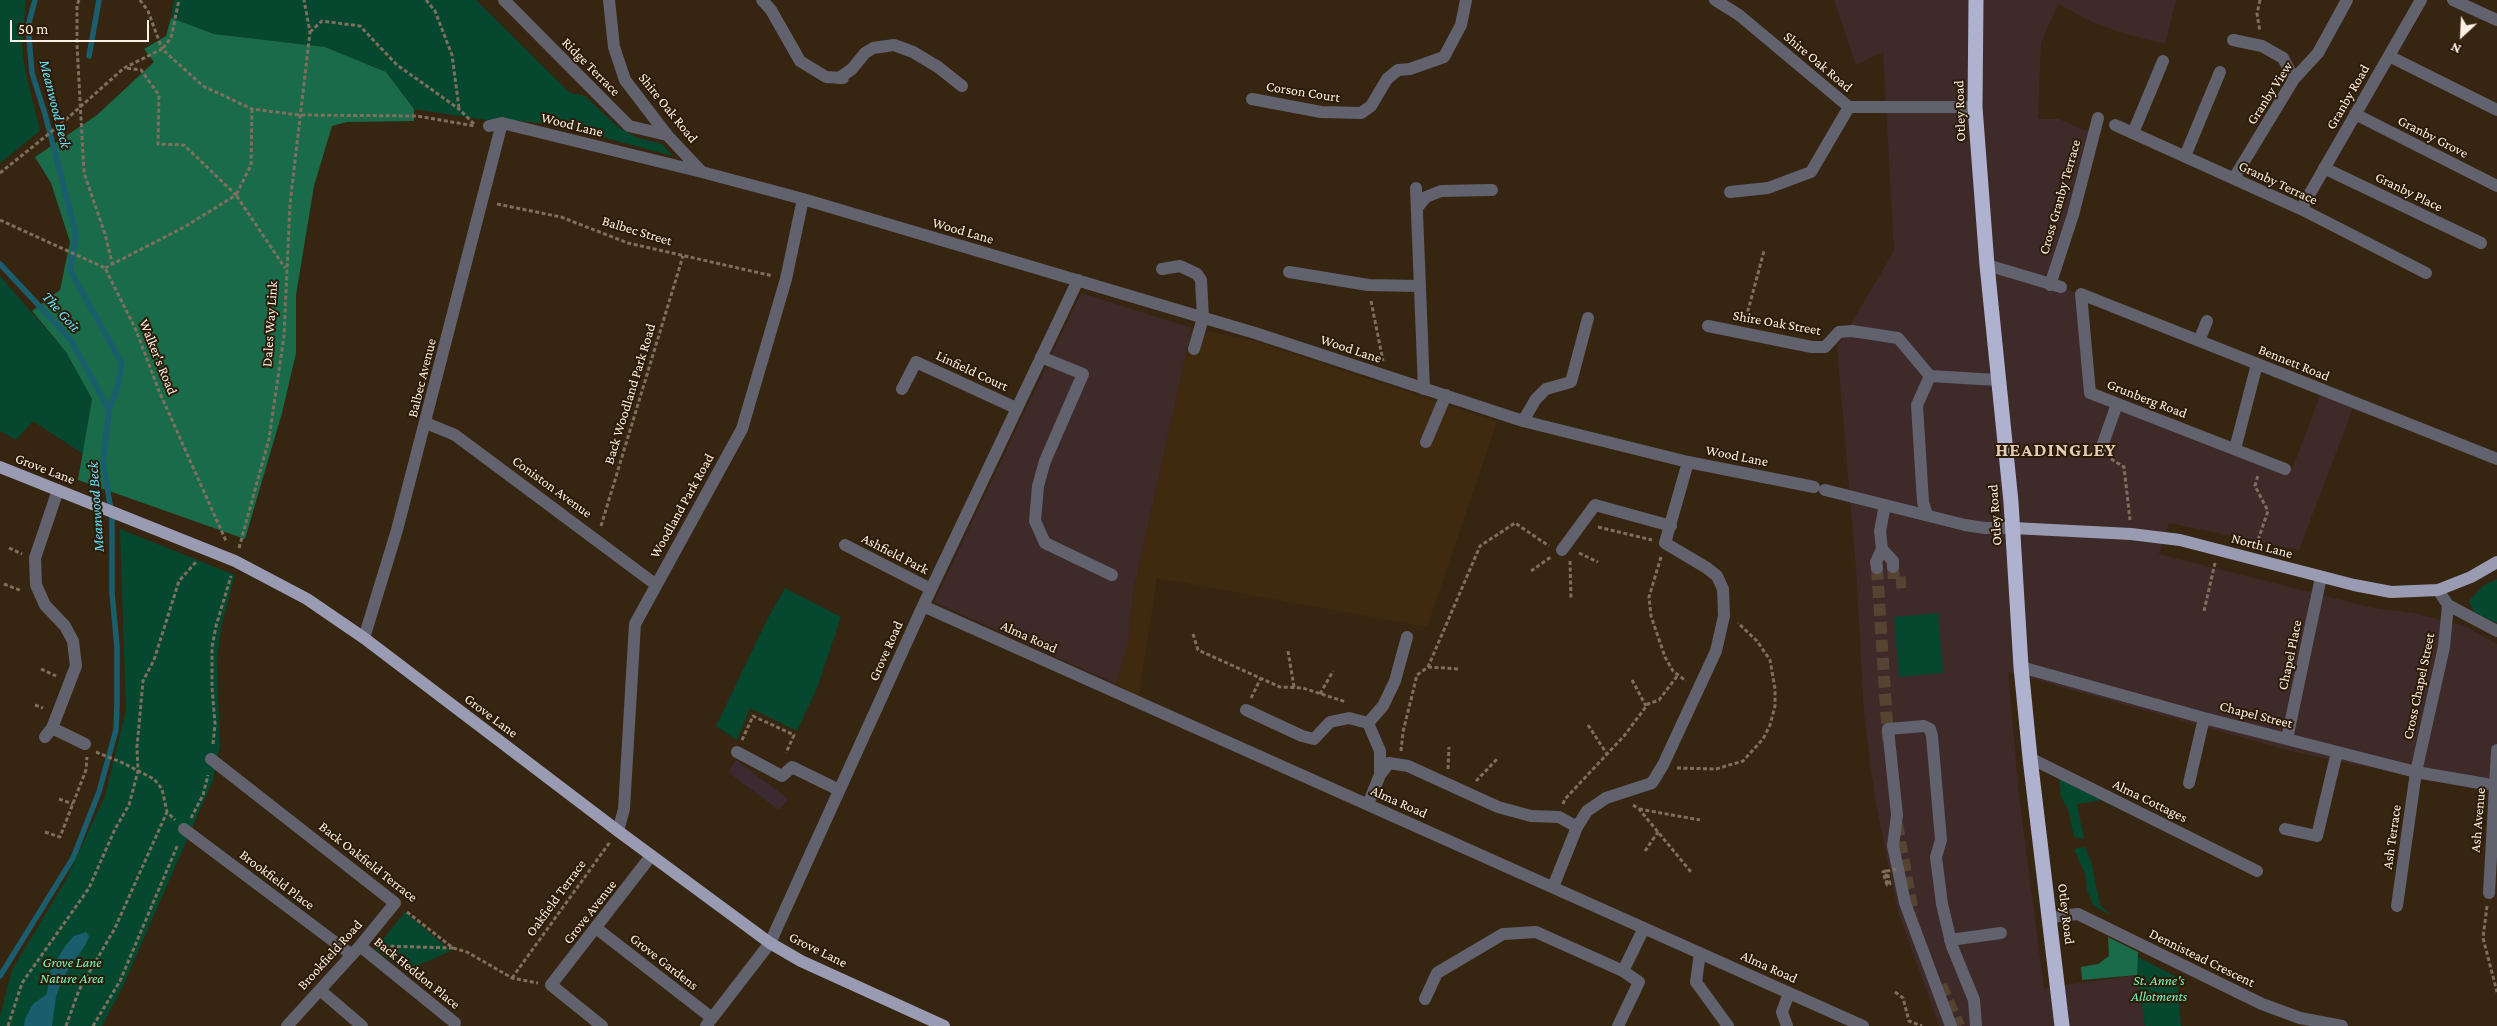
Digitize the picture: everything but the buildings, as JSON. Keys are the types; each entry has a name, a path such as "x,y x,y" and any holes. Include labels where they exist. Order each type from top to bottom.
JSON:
{"highway":[{"name":"Otley Road","path":"1976,0 1975,107 1987,265 2013,528 2021,667 2062,1026"}],"main road":[{"name":"Grove Lane","path":"0,468 235,561 307,599 364,638 651,856 770,942 801,960 944,1026"},
{"name":"North Lane","path":"2013,528 2131,534 2180,540 2375,590 2401,592 2438,590 2470,577 2497,562"}],"street":[{"name":"Ridge Terrace","path":"504,0 629,126 667,135"},
{"name":"Shire Oak Road","path":"609,0 614,47 625,80 667,135 702,172"},
{"path":"762,0 770,10 800,61 826,77 841,78 852,69 865,53 873,48 894,45 930,62 962,86"},
{"name":"Corson Court","path":"1252,99 1321,112 1360,114 1371,106 1387,80 1398,70 1410,69 1444,57 1461,26 1466,0"},
{"name":"Shire Oak Road","path":"1715,0 1738,15 1849,107 1975,107"},
{"name":"Granby View","path":"2234,178 2294,79 2318,53 2347,0"},
{"name":"Granby Road","path":"2301,209 2421,0"},
{"path":"2453,0 2497,20"},
{"path":"2233,40 2262,46 2283,58 2294,79"},
{"path":"2389,56 2497,110"},
{"path":"2133,133 2163,61"},
{"path":"2185,156 2220,72"},
{"path":"1730,192 1768,188 1811,172 1849,107"},
{"name":"Granby Grove","path":"2355,114 2497,186"},
{"name":"Granby Terrace","path":"2103,120 2301,209 2426,273"},
{"name":"Cross Granby Terrace","path":"1987,265 2055,286 2072,215 2103,120"},
{"name":"Wood Lane","path":"488,126 502,123 803,199 1203,318 1523,421 1688,462 1820,488 1985,528 2013,528"},
{"name":"Balbec Avenue","path":"364,638 397,530 426,423 502,123"},
{"name":"Granby Place","path":"2324,168 2480,244"},
{"path":"1416,188 1424,389"},
{"path":"1417,208 1426,197 1441,191 1492,190"},
{"name":"Woodland Park Road","path":"618,831 624,809 635,624 742,429 786,279 803,199"},
{"path":"1162,269 1180,266 1197,274 1201,280 1203,318 1194,349"},
{"path":"1289,272 1368,285 1420,286"},
{"name":"Grove Road","path":"709,1022 770,942 923,606 1078,280"},
{"name":"Bennett Road","path":"2081,294 2497,459"},
{"name":"Grunberg Road","path":"2081,294 2090,393 2285,469"},
{"path":"1523,421 1536,399 1546,389 1571,382 1588,318"},
{"path":"2199,341 2207,321"},
{"name":"Shire Oak Street","path":"1708,326 1812,348 1825,347 1839,332 1852,331 1898,338 1930,376"},
{"path":"1041,357 1083,374 1045,461 1038,486 1035,521 1045,543 1112,575"},
{"name":"Linfield Court","path":"902,390 916,362 1016,408"},
{"path":"2235,449 2257,364"},
{"path":"1927,515 1923,502 1918,405 1930,376 1997,380"},
{"path":"1426,442 1446,395"},
{"path":"2100,452 2117,404"},
{"name":"Coniston Avenue","path":"426,423 455,435 598,539 656,584"},
{"path":"1552,887 1577,827 1587,811 1606,798 1652,783 1663,765 1716,651 1724,616 1723,589 1717,576 1708,568 1665,543 1688,462"},
{"path":"58,490 35,558 36,585 45,605 65,626 73,641 76,666 48,732 86,746"},
{"path":"1559,552 1595,505 1671,526"},
{"path":"1877,568 1876,562 1882,549 1880,531 1885,505"},
{"name":"Ashfield Park","path":"845,545 931,590"},
{"path":"1882,549 1892,561 1893,567"},
{"name":"Chapel Place","path":"2288,739 2322,577"},
{"path":"2438,590 2448,606 2497,631"},
{"name":"Alma Road","path":"923,606 1863,1026"},
{"name":"Cross Chapel Street","path":"2416,772 2444,647 2448,606"},
{"path":"1368,723 1382,706 1395,680 1407,637"},
{"name":"Chapel Street","path":"2021,667 2204,718 2416,772 2486,784"},
{"path":"1246,710 1302,736 1314,739 1330,722 1349,718 1368,723"},
{"path":"2189,783 2204,718"},
{"path":"1368,723 1380,751 1380,775"},
{"path":"1951,1026 1905,903 1893,846 1897,815 1888,728 1924,726 1930,729 1941,840 1936,857 1942,904 1950,940 1974,1000 1976,1026"},
{"name":"Ash Avenue","path":"2489,893 2497,750"},
{"path":"737,752 782,776 792,767 839,790"},
{"path":"2286,829 2317,836 2337,752"},
{"name":"Alma Cottages","path":"2030,758 2257,871"},
{"name":"Back Oakfield Terrace","path":"212,759 395,903"},
{"path":"1368,804 1380,775 1389,762 1399,764 1498,807 1531,816 1559,817 1577,827"},
{"name":"Ash Terrace","path":"2397,906 2416,772"},
{"name":"Brookfield Place","path":"184,829 356,950"},
{"name":"Grove Avenue","path":"552,985 651,856"},
{"name":"Brookfield Road","path":"287,1026 356,950 395,903"},
{"name":"Dennistead Crescent","path":"2051,917 2078,914 2262,1004 2300,1018 2342,1026"},
{"name":"Grove Gardens","path":"596,928 709,1022"},
{"path":"1623,971 1644,928"},
{"path":"1426,999 1437,973 1503,934 1536,932 1623,971 1639,982 1618,1026"},
{"path":"1950,940 2001,933"},
{"name":"Back Heddon Place","path":"356,950 454,1023"},
{"path":"1700,953 1696,982 1728,1026"},
{"path":"552,985 602,1026"},
{"path":"320,990 362,1026"},
{"path":"1787,1026 1782,1012 1789,993"}],"path":[{"path":"79,0 77,13 79,106 84,173 105,234 113,266"},
{"path":"140,0 148,11 162,49 203,86 252,109 298,115 417,116 475,126 488,126"},
{"path":"0,173 61,124 124,68 162,49 171,38 179,0"},
{"path":"304,0 310,32 322,22 360,26 397,65 459,109 475,126"},
{"path":"426,0 435,11 452,55 459,109"},
{"path":"2260,0 2257,14 2262,46"},
{"name":"Dales Way Link","path":"93,1026 120,981 184,829 203,795 212,759 215,724 212,687 212,647 216,626 269,439 284,336 285,269 298,115 310,32"},
{"path":"124,68 141,70 158,95 158,144 184,146 236,196 285,269"},
{"path":"0,220 62,250 106,268 113,266 236,196 251,164 252,109"},
{"name":"Balbec Street","path":"482,201 561,217 628,243 786,279"},
{"path":"1742,333 1764,251"},
{"name":"Back Woodland Park Road","path":"598,539 683,256"},
{"name":"Walker's Road","path":"106,268 136,330 159,391 235,561"},
{"path":"1368,285 1386,376"},
{"path":"2100,452 2124,467 2131,534"},
{"path":"2251,559 2268,511 2255,486 2263,460"},
{"path":"1399,764 1403,732 1417,675 1428,667 1480,546 1515,523 1572,562"},
{"path":"1594,533 1599,526 1665,543 1650,597 1651,616 1665,656 1678,675 1699,689"},
{"path":"1571,599 1572,562 1584,546"},
{"path":"9,548 23,554"},
{"path":"8,1026 22,983 89,888 115,829 130,805 138,771 137,747 143,681 154,660 179,581 206,550"},
{"path":"2204,611 2218,550"},
{"path":"1531,571 1559,552"},
{"path":"1579,553 1598,562"},
{"path":"4,584 17,589"},
{"path":"1663,765 1702,770 1731,766 1743,761 1754,752 1764,739 1770,725 1775,706 1775,689 1770,660 1747,630 1736,621 1724,616"},
{"path":"1193,634 1198,650 1210,658 1280,686 1303,688 1346,702 1349,718"},
{"path":"1288,651 1294,687"},
{"path":"1428,667 1460,669"},
{"path":"41,669 57,676"},
{"path":"1320,694 1333,671"},
{"path":"1559,817 1565,799 1607,754 1646,706 1659,700 1678,675"},
{"path":"1246,710 1261,678"},
{"path":"1632,680 1646,706"},
{"path":"34,704 46,709"},
{"path":"737,752 753,716 794,735 776,773"},
{"path":"1588,725 1607,754"},
{"path":"46,832 60,837 86,770 86,746"},
{"path":"96,752 126,764 154,780 162,789 167,812 184,829"},
{"path":"1464,792 1498,758"},
{"path":"1617,794 1639,809 1691,872"},
{"path":"59,799 73,804"},
{"path":"1639,809 1700,820"},
{"path":"66,1026 79,990 115,928 167,812"},
{"name":"Oakfield Terrace","path":"512,978 618,831"},
{"path":"1645,851 1658,832"},
{"path":"1887,884 1889,884 1886,871 1884,872 1887,885 1890,884 1887,871 1898,869"},
{"path":"2489,893 2484,938 2497,992"},
{"name":"Back Oakfield Terrace","path":"395,903 453,948 467,952 512,978"},
{"path":"356,950 453,948"},
{"path":"512,978 552,985"},
{"path":"1896,992 1904,998 1909,1020 1922,1026"}],"shaded area":[{"path":"1834,0 2176,0 2165,44 2125,34 2092,22 2058,4 2041,43 2038,119 2059,119 2084,130 2095,130 2050,284 2081,294 2090,393 2291,472 2322,390 2355,403 2299,550 2169,523 2159,554 2373,608 2414,613 2467,627 2497,644 2497,794 2290,751 2008,672 2019,795 2044,988 2137,975 2145,1026 1939,1026 1898,911 1875,799 1864,715 1856,569 1837,347 1894,251 1883,52 1856,65"},
{"path":"1081,293 1192,328 1134,589 1128,645 1116,684 934,602"},
{"path":"1192,328 1255,341 1497,422 1427,627 1157,578 1139,696 1116,684 1128,645 1134,589"},
{"path":"736,760 788,799 779,810 728,772"}],"green space":[{"path":"0,0 26,0 22,46 25,70 40,131 0,163"},
{"path":"174,0 476,0 570,93 585,96 619,128 638,138 662,144 673,156 557,125 502,119 486,120 414,109 386,72 325,47 214,34 171,18"},
{"path":"171,18 214,34 325,47 386,72 414,109 414,121 347,122 332,126 314,186 296,295 296,353 282,413 245,539 78,480 92,399 66,352 32,311 60,290 70,242 51,183 35,157 97,115 154,62 144,49 166,36"},
{"path":"0,276 66,352 92,399 83,454 33,421 16,440 0,431"},
{"name":"Grove Lane Nature Area","path":"120,529 235,575 221,628 217,660 220,744 213,780 124,984 102,1026 0,1026 0,1016 12,970 67,878 105,796 126,710"},
{"path":"2497,579 2497,623 2474,612 2469,601 2483,586"},
{"path":"785,588 841,617 817,688 797,731 750,708 737,740 716,726 767,620"},
{"path":"1938,613 1943,673 1899,677 1894,617"},
{"path":"2059,778 2103,800 2077,804 2084,839 2074,837 2068,809 2061,797"},
{"path":"2085,847 2091,861 2100,905 2111,916 2093,905 2087,890 2085,874 2074,849"},
{"path":"405,912 451,951 405,971 375,949"},
{"path":"2108,937 2138,952 2137,975 2082,980 2081,967 2098,964 2109,956"},
{"name":"St. Anne's Allotments","path":"2134,955 2177,977 2181,1026 2145,1026"}],"water":[{"path":"86,932 89,936 86,944 62,979 56,997 52,1026 24,1026 25,1019 33,1004 47,994 50,972 65,946 74,936"}],"waterway":[{"name":"Meanwood Beck","path":"0,976 73,858 99,792 116,730 117,705 117,647 112,593 112,517 103,462 109,410 117,389 122,364 70,270 76,234 45,114 32,73 28,26 35,0"},
{"path":"89,56 99,0"},
{"name":"The Goit","path":"0,264 71,340 109,410"}],"tunnel":[{"path":"1893,567 1894,583 1906,582"},
{"path":"1877,568 1888,740"},
{"path":"1897,824 1913,913"},
{"path":"1941,985 1959,1026"}],"district":[{"name":"HEADINGLEY","path":"2056,450"}]}
